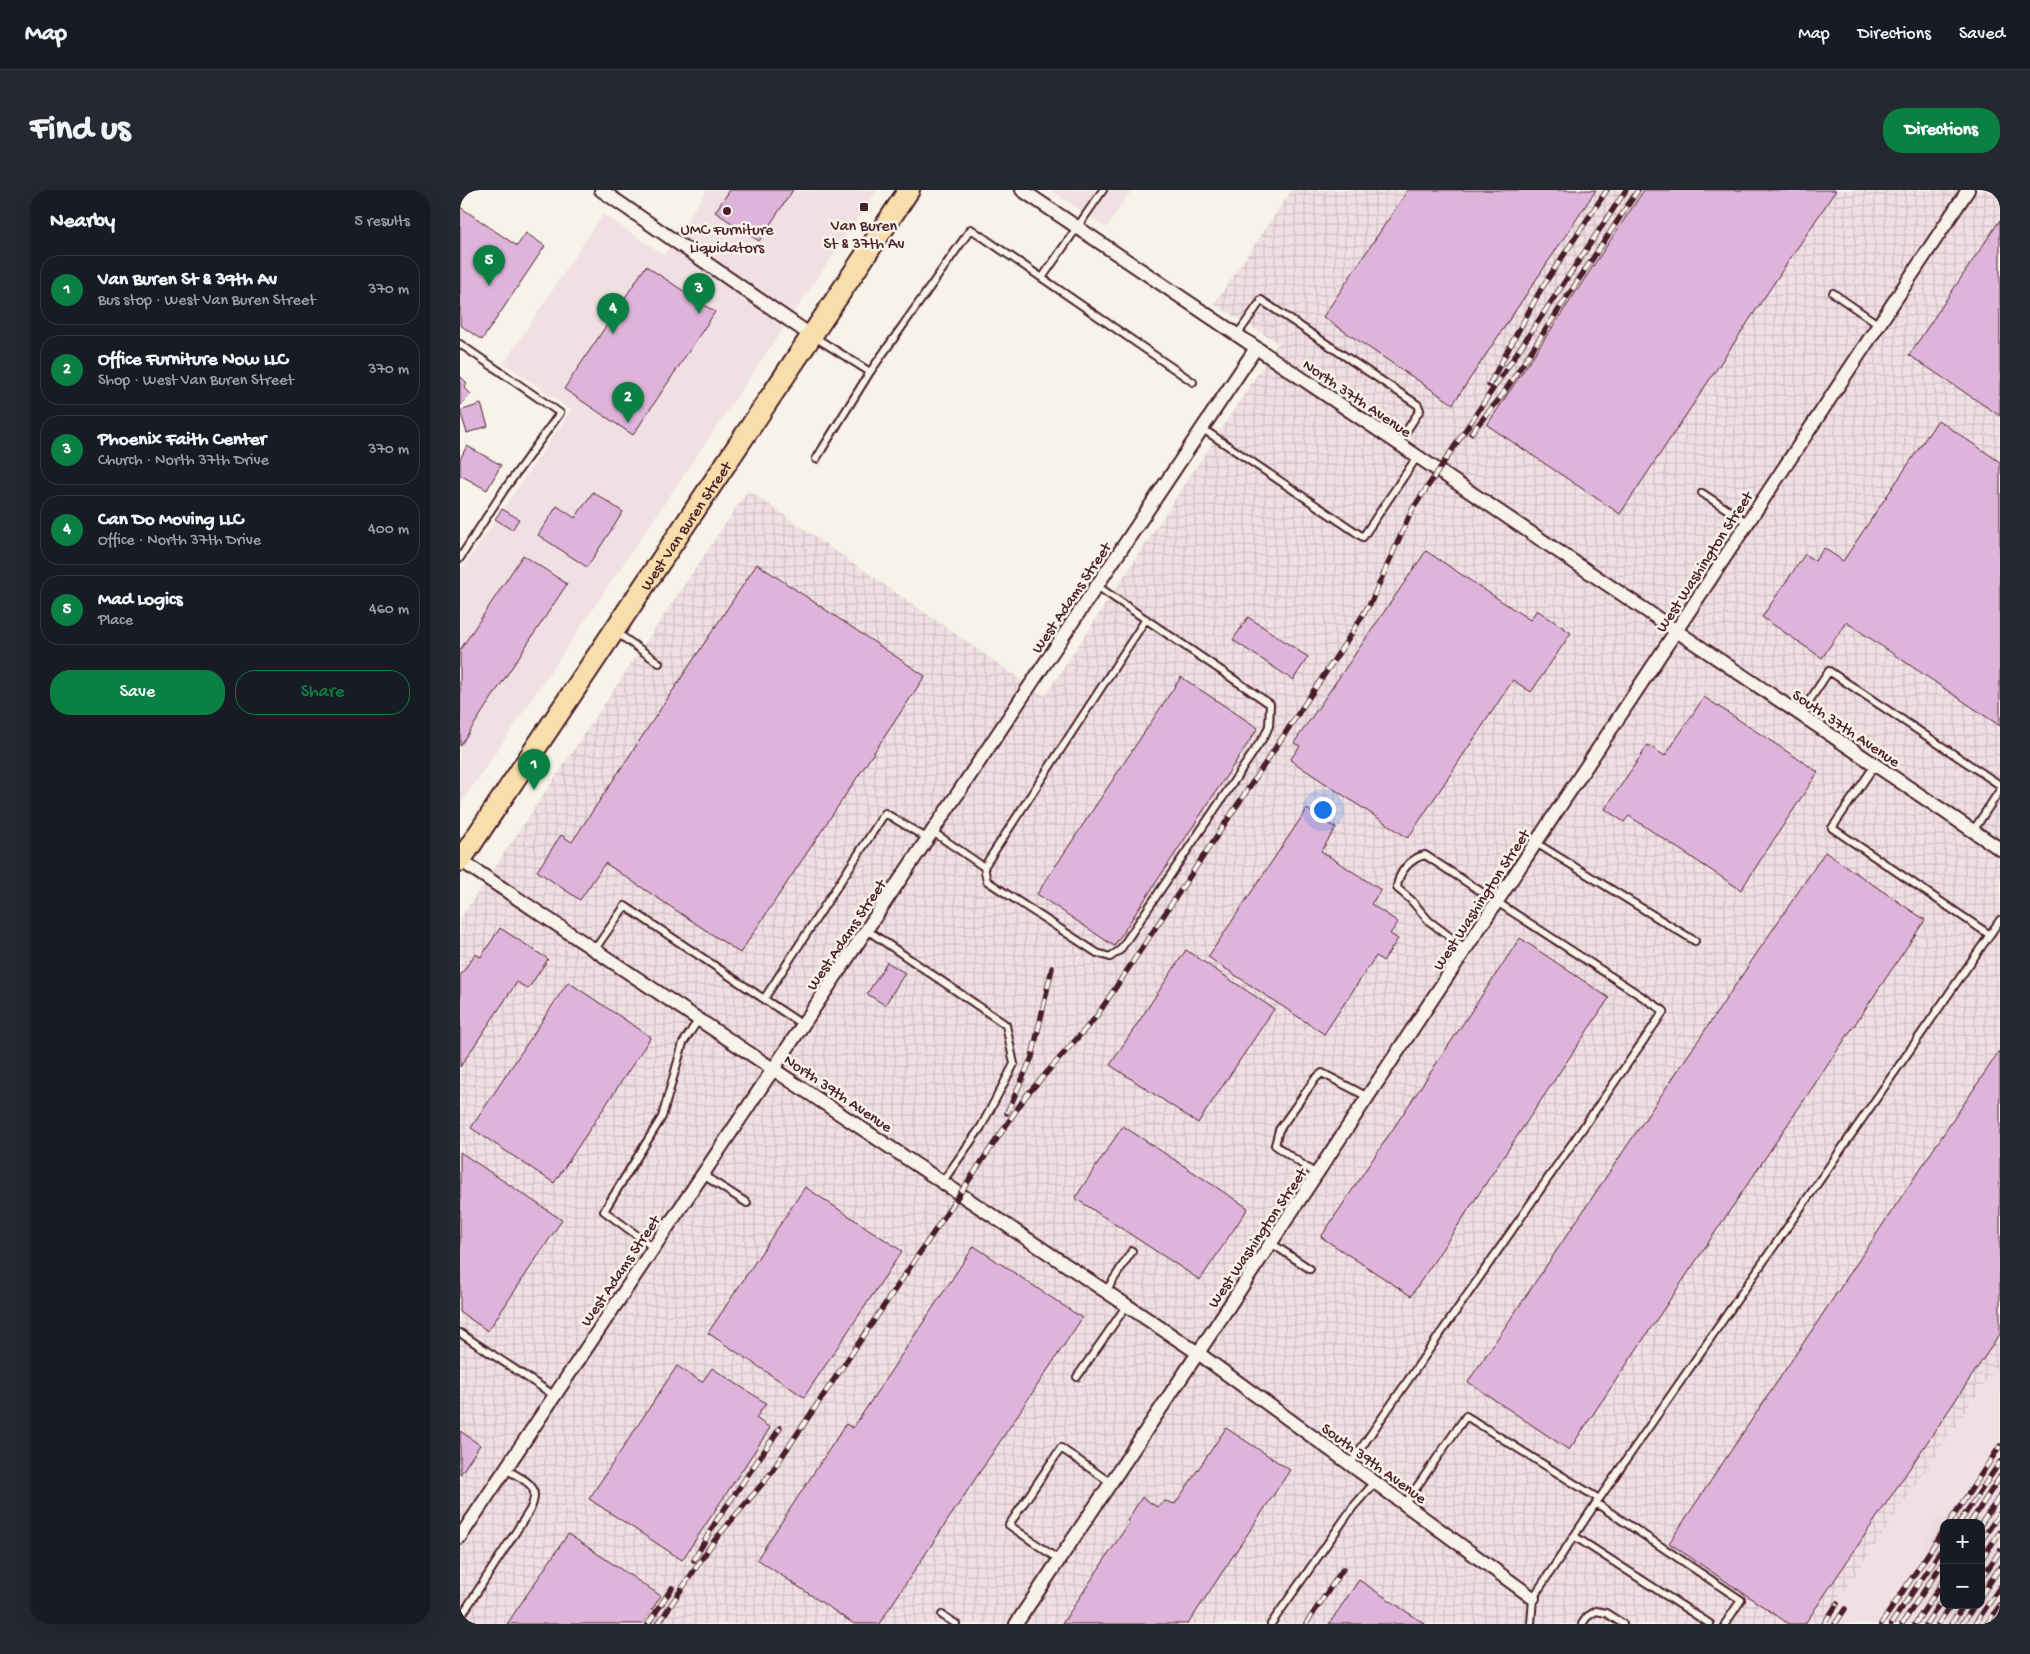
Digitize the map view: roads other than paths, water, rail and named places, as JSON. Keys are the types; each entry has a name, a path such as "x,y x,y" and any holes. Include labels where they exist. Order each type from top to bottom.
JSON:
{"main road":[{"name":"West Van Buren Street","path":"460,861 909,190"}],"street":[{"path":"602,190 812,336"},
{"name":"North 37th Avenue","path":"1022,190 1676,632"},
{"name":"West Washington Street","path":"1016,1624 1272,1243 1968,190"},
{"name":"West Adams Street","path":"460,1537 1256,348"},
{"name":"South 37th Avenue","path":"1676,632 2000,849"},
{"name":"North 39th Avenue","path":"460,861 699,1018 1198,1353"},
{"name":"South 39th Avenue","path":"1198,1353 1532,1598"}],"lane":[{"path":"1042,278 1078,229 1103,190"},
{"path":"816,459 870,372 971,229 1193,382"},
{"path":"1833,293 1879,326"},
{"path":"1237,335 1259,303 1418,405 1420,410 1398,444"},
{"path":"812,336 870,372"},
{"path":"460,344 560,413 504,490 460,558"},
{"path":"1203,428 1362,537 1417,457"},
{"path":"1702,493 1748,523"},
{"path":"1097,586 1146,619 1270,704 1271,712 1265,735 1115,954 1110,957 1097,953 994,886 987,880 984,867 1146,619"},
{"path":"615,631 659,663"},
{"path":"1800,715 1829,671 2000,785"},
{"path":"1875,765 1832,828 1990,936"},
{"path":"1973,831 2000,790"},
{"path":"764,999 885,813 930,835 984,867"},
{"path":"1536,843 1695,941"},
{"path":"1350,1464 1664,1011 1425,855 1417,857 1401,874 1396,888 1411,900 1429,921 1466,949"},
{"path":"595,949 625,906 803,1025"},
{"path":"1531,1624 1532,1598 2000,920"},
{"path":"867,930 1006,1024 1014,1064 981,1127 943,1181"},
{"path":"654,1248 604,1211 662,1117 683,1043 699,1018"},
{"path":"1317,1175 1275,1145 1279,1130 1315,1079 1322,1073 1368,1097"},
{"path":"703,1175 746,1203"},
{"path":"1272,1243 1310,1269"},
{"path":"1106,1291 1132,1252"},
{"path":"1077,1377 1127,1305"},
{"path":"460,1333 554,1396"},
{"path":"1405,1504 1466,1416 1598,1501 1741,1600 1724,1624"},
{"path":"1059,1560 1009,1525 1061,1448 1111,1483"},
{"path":"460,1618 530,1510 536,1497 535,1490 529,1484 506,1469"},
{"path":"1271,1624 1353,1507 1375,1482"},
{"path":"1574,1536 1710,1624"},
{"path":"1582,1624 1587,1617 1596,1611 1606,1613 1623,1624"},
{"path":"942,1615 956,1624"}],"railway":[{"path":"1489,385 1541,289 1607,190"},
{"path":"658,1624 714,1541 768,1477 1026,1096 1096,1017 1346,642 1371,602 1412,510 1626,190"},
{"path":"1471,433 1501,397 1638,190"},
{"path":"1007,1113 1032,1057 1052,968"},
{"path":"694,1560 715,1523 780,1428"},
{"path":"1952,1519 2000,1446"},
{"path":"1962,1519 2000,1462"},
{"path":"1973,1519 2000,1477"},
{"path":"1984,1519 2000,1496"},
{"path":"1985,1535 2000,1513"},
{"path":"1985,1554 2000,1532"},
{"path":"1881,1624 1940,1536"},
{"path":"1985,1573 2000,1551"},
{"path":"1891,1624 1940,1552"},
{"path":"1902,1624 1942,1564"},
{"path":"1985,1590 2000,1567"},
{"path":"1306,1624 1343,1569"},
{"path":"1915,1624 1940,1586"},
{"path":"1975,1624 2000,1587"},
{"path":"648,1624 672,1588"},
{"path":"1926,1624 1940,1603"},
{"path":"1824,1624 1837,1604"},
{"path":"1987,1624 2000,1605"},
{"path":"1835,1624 1845,1609"},
{"path":"1938,1624 1948,1609"},
{"path":"1951,1624 1961,1609"},
{"path":"1962,1624 1972,1609"}],"place":[{"name":"Van Buren St & 37th Av","path":"864,207"},
{"name":"UMC Furniture Liquidators","path":"727,211"},
{"name":"Mad Logics","path":"489,286"},
{"name":"Phoenix Faith Center","path":"699,314"},
{"name":"Can Do Moving LLC","path":"613,334"},
{"name":"Office Furniture Now LLC","path":"628,423"},
{"name":"Van Buren St & 39th Av","path":"534,790"}]}
